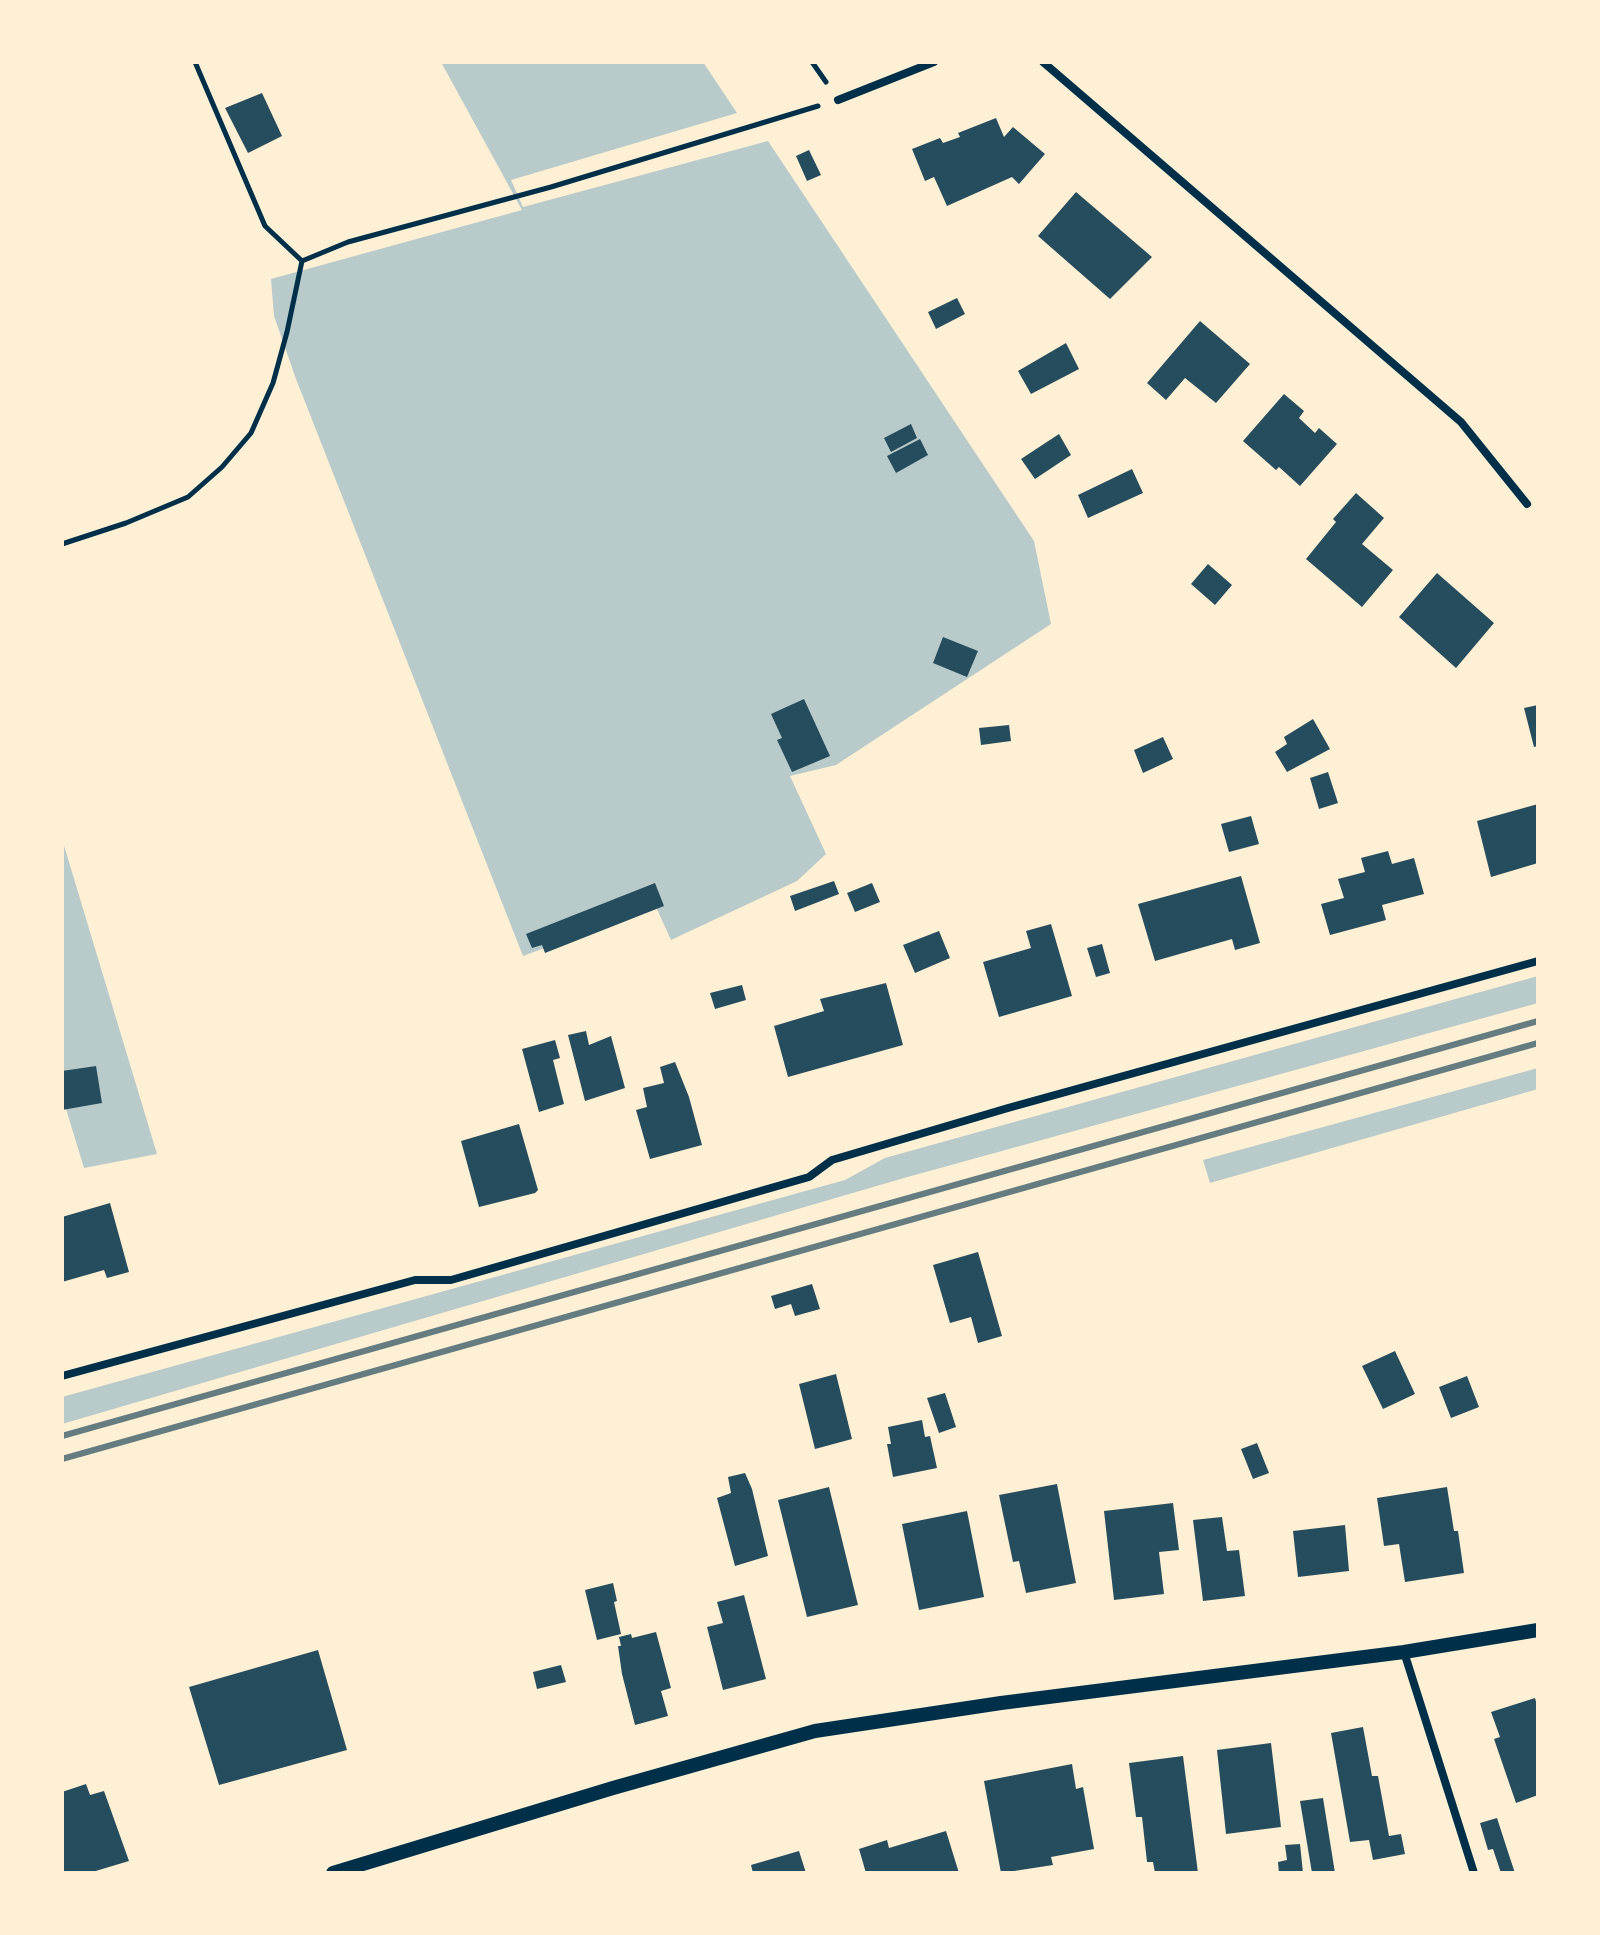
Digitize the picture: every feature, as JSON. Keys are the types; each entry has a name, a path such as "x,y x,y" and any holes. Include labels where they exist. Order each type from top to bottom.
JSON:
{"street":[{"path":"838,100 934,62"},
{"path":"1043,62 1461,422 1527,504"},
{"path":"62,1376 415,1280 451,1280 809,1177 832,1160 1008,1108 1538,961"},
{"path":"333,1873 613,1788 815,1731 1001,1703 1404,1652 1538,1630"},
{"path":"1404,1652 1474,1873"}],"path":[{"path":"195,62 265,226 302,261"},
{"path":"302,261 348,242 551,187 838,100"},
{"path":"62,544 126,523 188,497 222,467 251,433 273,383 302,261"}],"shaded area":[{"path":"441,62 703,62 737,113 511,180 523,207 768,141 1034,541 1051,624 836,765 790,776 826,854 797,881 671,940 656,907 523,956 274,316 271,279 522,210"},
{"path":"62,839 157,1154 84,1168 66,1109 62,1110"},
{"path":"1538,976 1538,1003 904,1178 62,1424 62,1397 845,1180 885,1158"},
{"path":"1538,1068 1538,1089 1210,1183 1203,1160"}],"building":[{"path":"262,93 282,136 248,153 225,108"},
{"path":"996,118 1004,137 1013,127 1045,154 1019,184 1012,177 947,206 934,177 925,181 912,149 940,138 943,143 960,137 958,133"},
{"path":"809,150 821,175 807,181 796,156"},
{"path":"1076,192 1152,257 1110,299 1038,236"},
{"path":"957,298 965,314 936,329 928,312"},
{"path":"1200,321 1250,364 1216,403 1185,378 1166,400 1147,383"},
{"path":"1066,343 1079,369 1031,394 1018,371"},
{"path":"1284,394 1304,411 1299,418 1315,433 1319,428 1337,444 1300,486 1243,441"},
{"path":"911,424 917,438 891,452 884,438"},
{"path":"1059,434 1071,455 1035,479 1021,459"},
{"path":"920,439 928,455 896,473 887,456"},
{"path":"1132,469 1143,493 1088,518 1078,495"},
{"path":"1356,493 1384,518 1362,544 1393,570 1362,607 1306,559 1336,522 1333,519"},
{"path":"1208,564 1232,585 1215,605 1191,584"},
{"path":"1437,573 1494,623 1456,668 1399,617"},
{"path":"943,637 978,651 967,677 933,663"},
{"path":"804,699 830,756 792,772 777,740 782,738 771,714"},
{"path":"1538,705 1538,746 1534,747 1524,708"},
{"path":"1313,719 1330,749 1287,772 1275,752 1287,744 1284,737"},
{"path":"1009,725 1011,741 981,745 979,728"},
{"path":"1163,737 1173,759 1143,773 1134,750"},
{"path":"1328,772 1338,803 1319,809 1310,778"},
{"path":"1538,804 1538,863 1491,877 1477,821"},
{"path":"1251,816 1259,844 1229,852 1221,824"},
{"path":"1388,851 1392,864 1414,858 1424,894 1382,905 1386,920 1330,935 1321,904 1344,898 1338,879 1365,872 1361,858"},
{"path":"1241,876 1260,943 1235,950 1232,939 1155,961 1138,904"},
{"path":"834,881 839,894 795,911 790,896"},
{"path":"655,883 664,906 545,953 542,945 532,948 526,934"},
{"path":"872,883 880,902 855,912 847,893"},
{"path":"1051,924 1072,996 999,1017 983,962 1031,948 1026,931"},
{"path":"939,931 950,958 915,973 903,945"},
{"path":"1102,944 1110,973 1096,977 1087,948"},
{"path":"886,983 903,1045 788,1077 774,1026 824,1011 820,999"},
{"path":"742,985 746,1000 715,1009 710,993"},
{"path":"586,1031 589,1045 611,1036 625,1088 585,1101 568,1035"},
{"path":"555,1040 560,1058 553,1060 564,1104 539,1112 522,1049"},
{"path":"675,1062 689,1097 702,1145 650,1159 636,1110 647,1107 643,1088 664,1083 660,1067"},
{"path":"96,1066 102,1103 62,1110 62,1071"},
{"path":"519,1124 538,1190 479,1207 461,1141"},
{"path":"110,1203 129,1272 107,1278 104,1270 62,1282 62,1217"},
{"path":"978,1252 1002,1336 978,1343 971,1317 950,1323 933,1265"},
{"path":"812,1284 820,1309 795,1316 791,1304 775,1309 771,1296"},
{"path":"1395,1351 1415,1394 1383,1409 1362,1366"},
{"path":"836,1374 852,1439 815,1449 799,1384"},
{"path":"1467,1376 1479,1407 1451,1418 1439,1387"},
{"path":"945,1393 956,1427 939,1433 927,1398"},
{"path":"922,1420 925,1437 930,1436 937,1468 893,1477 887,1444 891,1444 888,1427"},
{"path":"1257,1443 1269,1473 1253,1479 1241,1449"},
{"path":"745,1473 752,1489 768,1556 735,1566 717,1498 731,1493 728,1477"},
{"path":"1057,1484 1076,1583 1026,1593 1019,1561 1013,1562 999,1495"},
{"path":"829,1487 858,1605 807,1617 778,1500"},
{"path":"1447,1487 1464,1573 1405,1582 1399,1544 1384,1546 1377,1498"},
{"path":"1173,1503 1179,1550 1159,1552 1164,1594 1114,1600 1104,1511"},
{"path":"967,1511 984,1597 919,1610 902,1524"},
{"path":"1222,1517 1227,1551 1239,1550 1245,1596 1203,1601 1193,1520"},
{"path":"1345,1525 1349,1571 1298,1577 1293,1531"},
{"path":"613,1583 621,1634 597,1640 585,1590"},
{"path":"744,1595 766,1679 723,1690 707,1627 723,1623 717,1602"},
{"path":"656,1632 671,1688 661,1691 668,1716 635,1725 622,1674 619,1637 631,1634 632,1638"},
{"path":"318,1650 347,1750 219,1785 189,1687"},
{"path":"561,1665 566,1682 537,1689 533,1672"},
{"path":"1535,1698 1538,1709 1538,1795 1516,1803 1494,1739 1500,1737 1491,1712"},
{"path":"1363,1727 1372,1776 1378,1776 1389,1836 1401,1834 1405,1854 1373,1860 1369,1840 1350,1842 1331,1733"},
{"path":"1271,1743 1281,1827 1226,1834 1217,1750"},
{"path":"1183,1756 1198,1873 1155,1873 1153,1862 1147,1862 1142,1817 1136,1817 1129,1763"},
{"path":"1072,1764 1076,1789 1083,1787 1094,1849 1051,1857 1053,1865 1001,1873 984,1781"},
{"path":"86,1784 90,1795 104,1791 129,1861 89,1873 62,1873 62,1792"},
{"path":"1323,1798 1335,1873 1312,1873 1300,1801"},
{"path":"1497,1818 1515,1873 1501,1873 1493,1849 1488,1850 1480,1823"},
{"path":"946,1831 959,1873 866,1873 859,1849 887,1840 889,1848"},
{"path":"1300,1844 1303,1873 1279,1873 1278,1862 1287,1860 1285,1845"},
{"path":"799,1851 806,1873 753,1873 751,1865"}],"railway":[{"path":"62,1436 1538,1021"},
{"path":"62,1459 1538,1043"}]}
